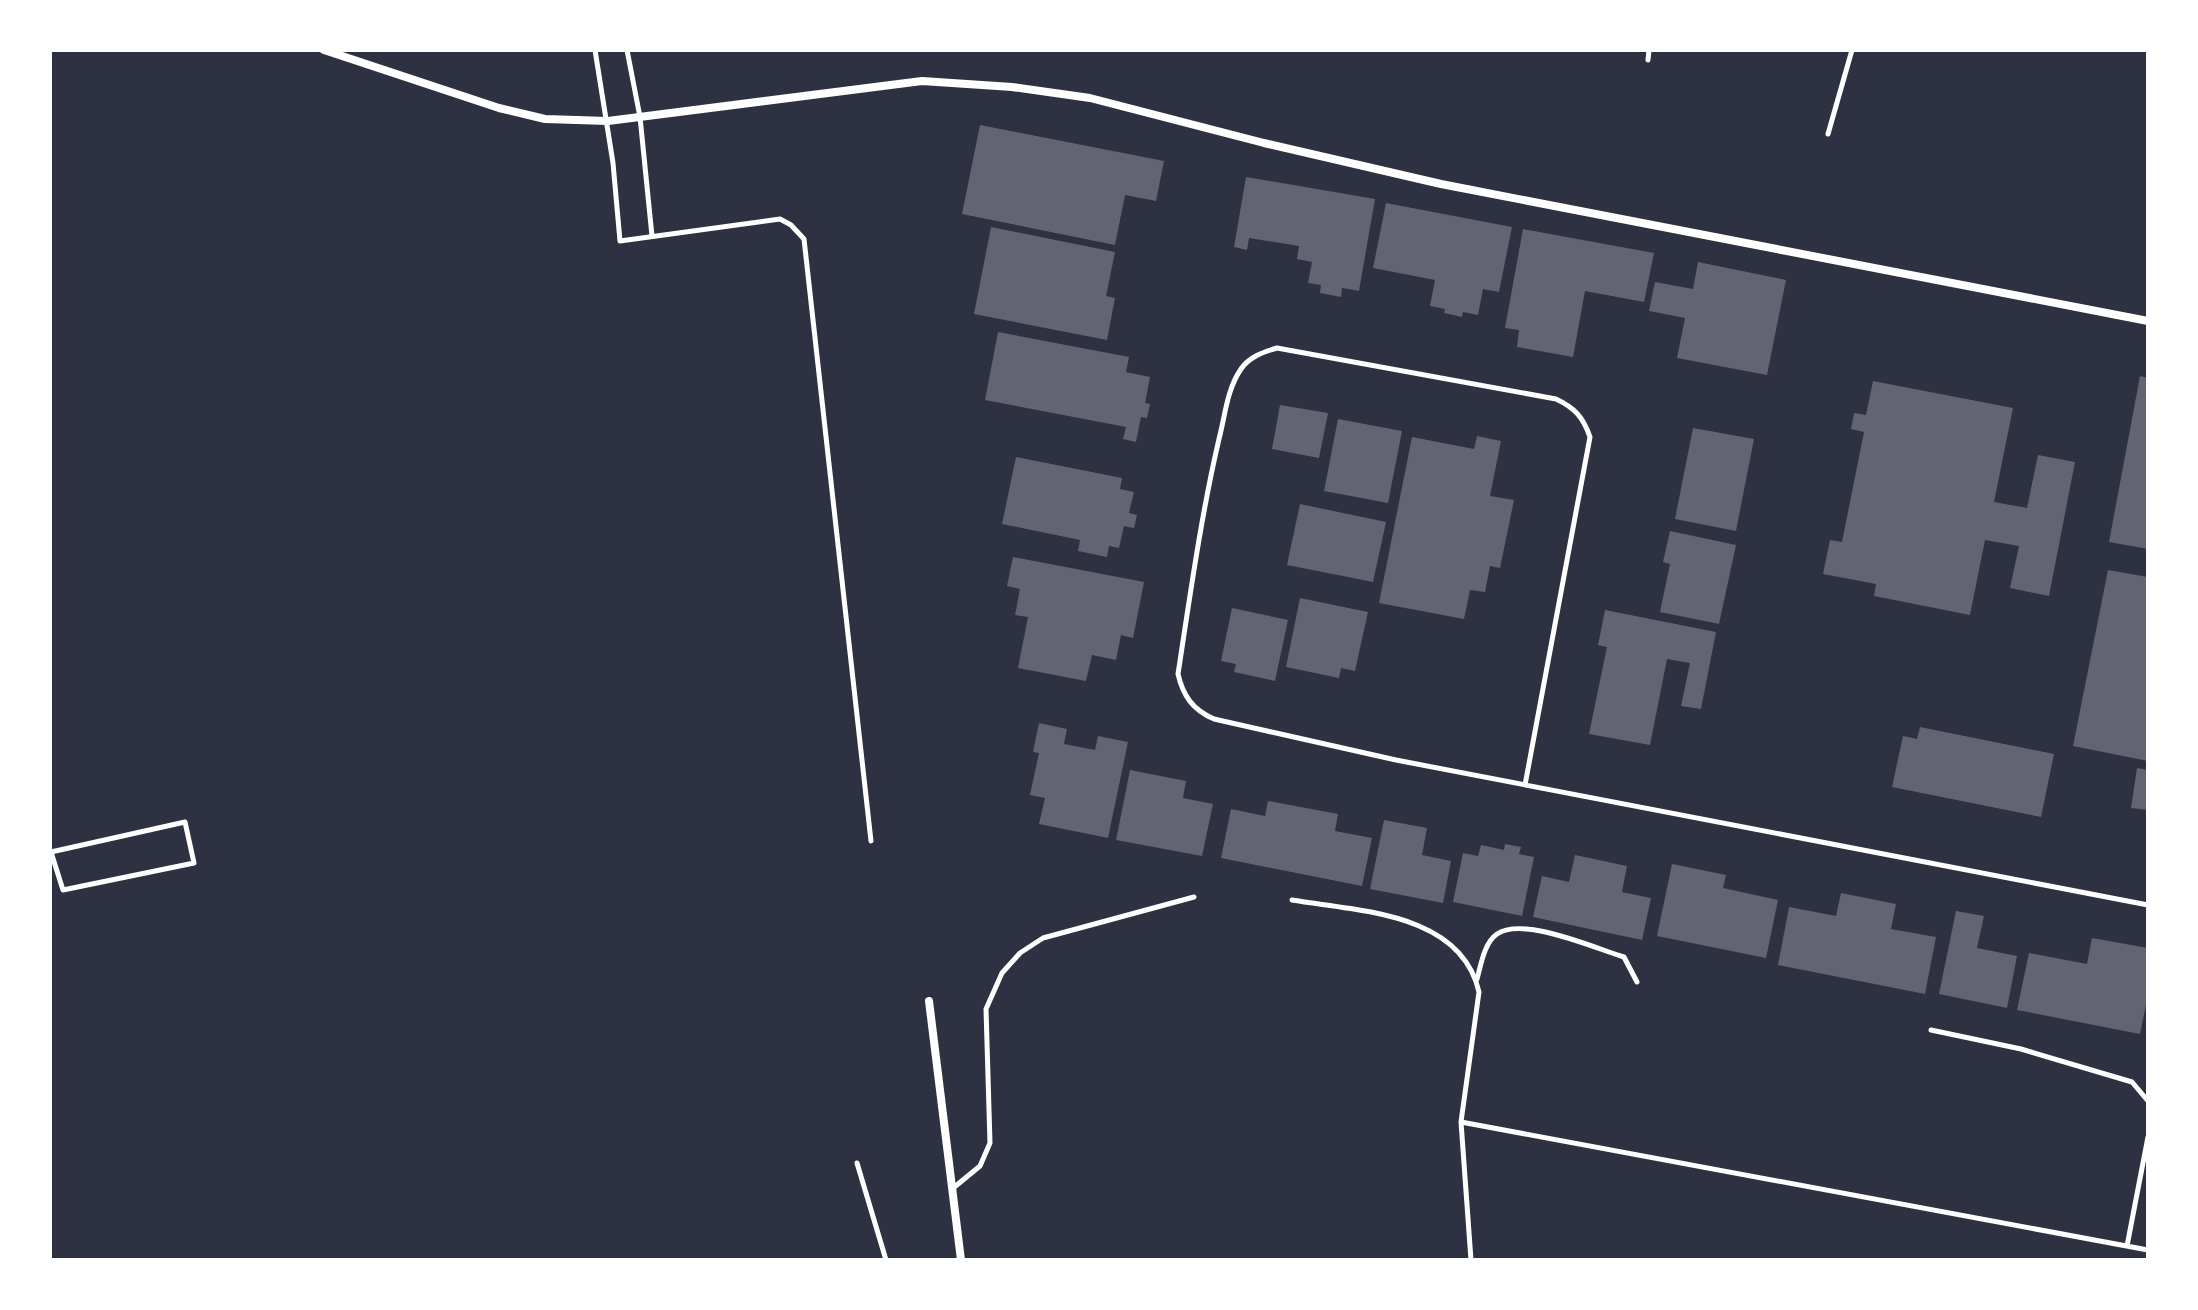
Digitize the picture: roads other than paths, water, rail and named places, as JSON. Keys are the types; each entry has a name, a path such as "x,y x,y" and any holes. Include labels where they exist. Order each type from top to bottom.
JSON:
{"street":[{"path":"324,50 499,108 545,119 608,121 922,81 1012,87 1090,98 1441,184 2148,321"},
{"path":"929,1001 961,1260"}],"lane":[{"path":"595,50 608,121 620,241 780,219 791,225 804,239 871,841"},
{"path":"627,50 640,117 652,236"},
{"path":"1648,60 1649,50"},
{"path":"1828,134 1852,50"},
{"path":"1525,785 1590,437 1584,421 1572,407 1556,399 1277,348 1259,353 1242,366 1232,385 1215,460 1178,674 1182,690 1199,713 1396,760 1525,785 2148,905"},
{"path":"185,822 194,863 63,890 50,851 185,822"},
{"path":"952,1189 980,1166 990,1143 986,1009 1002,973 1020,953 1043,938 1194,897"},
{"path":"1292,900 1398,917 1419,924 1453,946 1465,958 1476,980 1479,992 1461,1122 1471,1260"},
{"path":"1476,980 1494,935 1509,928 1527,927 1624,957 1637,982"},
{"path":"1931,1030 2021,1049 2132,1082 2148,1101"},
{"path":"1461,1122 2148,1250"},
{"path":"2127,1246 2148,1137"},
{"path":"857,1163 886,1260"}]}
